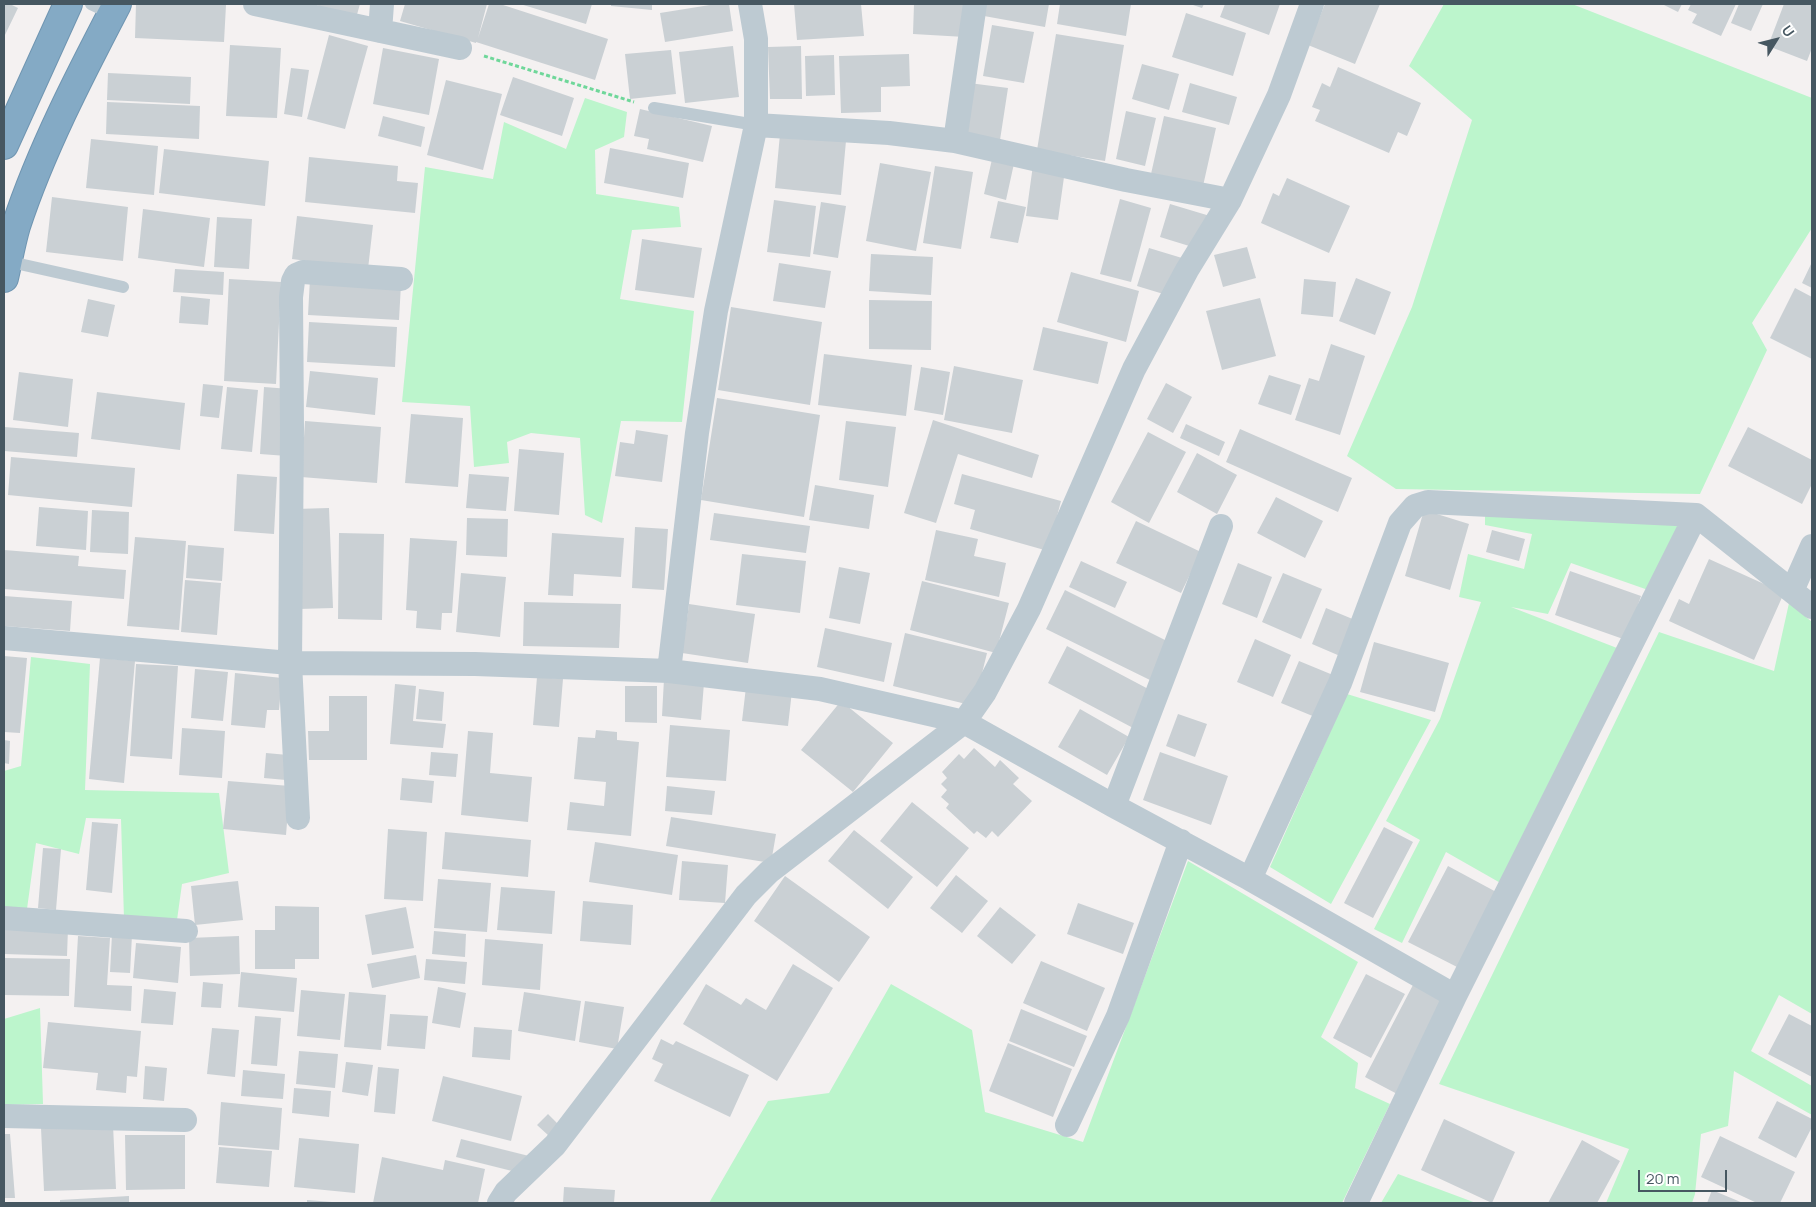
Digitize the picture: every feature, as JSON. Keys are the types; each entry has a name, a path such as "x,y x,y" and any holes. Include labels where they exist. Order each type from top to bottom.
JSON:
{"highway":[{"path":"4,144 68,4"},
{"path":"5,267 31,185 75,86 106,7"}],"street":[{"path":"255,4 460,48"},
{"path":"380,31 382,4"},
{"path":"669,671 697,433 713,329 756,125 756,39 750,4"},
{"path":"955,141 975,4"},
{"path":"499,1203 506,1192 555,1146 746,895 769,872 964,722 984,692 1028,609 1134,369 1187,270 1230,200 1279,95 1312,4"},
{"path":"4,110 18,94 31,84"},
{"path":"756,125 889,133 955,141 1126,180 1230,200"},
{"path":"298,818 290,664 292,281 296,274 303,272 401,279"},
{"path":"1250,879 1340,683 1400,523 1415,506 1428,502 1696,515 1812,607"},
{"path":"1356,1203 1455,996 1696,515"},
{"path":"1114,806 1221,526"},
{"path":"1792,591 1812,546"},
{"path":"4,638 290,664 475,664 669,671 820,689 964,722 1250,879 1455,996"},
{"path":"1067,1125 1118,1016 1181,841"},
{"path":"4,918 186,930"},
{"path":"4,1116 185,1120"}],"lane":[{"path":"654,108 756,125"},
{"path":"5,267 123,287"}],"path":[{"path":"460,48 654,108"}],"green space":[{"path":"1444,4 1572,4 1812,98 1812,228 1752,323 1767,350 1700,494 1396,489 1347,456 1412,307 1472,120 1409,66"},
{"path":"585,98 627,112 624,137 595,150 596,194 679,207 681,227 632,230 620,299 694,311 682,422 621,421 602,523 585,515 580,438 531,433 507,442 509,463 474,467 470,406 402,402 425,167 493,179 504,122 566,149"},
{"path":"1485,515 1683,522 1651,591 1571,563 1548,614 1511,607 1617,648 1504,885 1446,852 1402,943 1374,929 1420,840 1386,821 1440,719 1481,602 1459,597 1468,554 1524,569 1532,534 1485,525"},
{"path":"1789,603 1812,622 1812,1014 1779,995 1751,1051 1812,1086 1812,1115 1734,1071 1728,1126 1701,1134 1695,1194 1692,1203 1606,1203 1629,1149 1439,1084 1659,632 1774,671"},
{"path":"31,657 90,664 85,790 219,793 229,873 182,884 177,920 124,919 121,819 86,818 79,854 36,843 27,909 4,909 4,771 21,766"},
{"path":"1347,694 1431,720 1331,904 1270,867"},
{"path":"1188,861 1358,962 1321,1037 1358,1063 1355,1088 1390,1104 1342,1203 709,1203 768,1101 829,1093 891,984 972,1030 985,1112 1083,1142"},
{"path":"40,1008 43,1104 4,1105 4,1019"},
{"path":"1398,1174 1476,1203 1381,1203"}],"building":[{"path":"4,4 10,4 18,8 4,37"},
{"path":"136,4 226,5 224,42 135,38"},
{"path":"319,4 360,4 356,18 317,8"},
{"path":"405,4 487,4 478,38 489,4 500,4 608,39 595,80 476,42 400,21"},
{"path":"520,4 592,4 586,24"},
{"path":"611,4 652,4 652,10 611,6"},
{"path":"716,4 729,4 733,31 665,42 660,13"},
{"path":"794,4 861,4 864,36 797,40"},
{"path":"914,4 967,4 965,37 913,34"},
{"path":"986,4 1049,4 1045,27 984,16"},
{"path":"1060,4 1131,4 1126,36 1057,24"},
{"path":"1190,4 1204,4 1202,8"},
{"path":"1225,4 1280,4 1269,35 1220,17"},
{"path":"1325,4 1380,4 1355,64 1308,45"},
{"path":"1662,4 1682,4 1678,12"},
{"path":"1691,4 1736,4 1721,36 1692,23 1697,14 1688,10"},
{"path":"1739,4 1763,4 1751,31 1731,23"},
{"path":"1784,4 1812,4 1812,48 1807,61 1768,46"},
{"path":"1186,13 1246,33 1233,76 1172,57"},
{"path":"992,25 1034,32 1024,83 983,76"},
{"path":"1056,34 1124,45 1105,161 1037,150"},
{"path":"329,35 368,46 345,129 307,119"},
{"path":"230,45 281,48 277,118 226,116"},
{"path":"733,46 739,97 685,103 679,52"},
{"path":"801,46 802,99 770,99 768,47"},
{"path":"383,48 439,59 429,115 373,104"},
{"path":"671,50 676,94 630,99 625,54"},
{"path":"909,54 910,86 881,87 881,112 841,113 839,56"},
{"path":"834,55 835,95 806,96 805,56"},
{"path":"1142,64 1179,74 1169,110 1132,99"},
{"path":"1338,67 1421,103 1407,136 1398,132 1389,153 1315,121 1320,110 1312,107 1322,83 1330,87"},
{"path":"291,68 309,70 302,117 284,114"},
{"path":"108,73 191,77 190,104 107,100"},
{"path":"513,77 574,98 562,136 500,115"},
{"path":"446,80 502,94 483,170 427,155"},
{"path":"969,83 1008,88 1000,140 962,134"},
{"path":"1190,83 1237,97 1229,125 1182,112"},
{"path":"107,102 200,106 199,139 106,134"},
{"path":"640,109 712,126 703,162 647,149 649,139 634,136"},
{"path":"1126,111 1156,118 1145,166 1116,159"},
{"path":"383,116 425,127 421,147 378,136"},
{"path":"1164,116 1216,128 1203,186 1151,174"},
{"path":"780,134 846,141 841,195 775,188"},
{"path":"91,139 158,146 154,195 86,188"},
{"path":"610,148 689,163 683,198 604,183"},
{"path":"164,149 269,161 265,206 159,193"},
{"path":"993,155 1015,159 1006,200 984,194"},
{"path":"309,157 398,166 397,181 418,183 415,213 305,202"},
{"path":"880,163 931,172 916,251 866,241"},
{"path":"1033,165 1065,170 1058,220 1026,216"},
{"path":"935,166 973,172 961,249 923,243"},
{"path":"1287,178 1350,206 1329,253 1261,223 1273,193 1279,196"},
{"path":"52,197 128,207 123,261 46,252"},
{"path":"1120,199 1151,208 1131,282 1100,274"},
{"path":"774,200 816,206 810,257 767,252"},
{"path":"998,201 1026,207 1018,243 990,238"},
{"path":"821,202 846,206 838,258 813,254"},
{"path":"1170,204 1210,216 1199,249 1160,237"},
{"path":"143,209 210,218 204,267 138,258"},
{"path":"297,216 373,225 368,269 292,259"},
{"path":"217,217 252,219 249,269 214,267"},
{"path":"642,239 702,248 694,298 635,290"},
{"path":"1247,247 1256,278 1223,287 1214,255"},
{"path":"1149,248 1182,258 1170,296 1137,286"},
{"path":"871,254 933,257 931,295 869,291"},
{"path":"1812,262 1812,288 1802,283"},
{"path":"779,263 831,271 825,308 773,301"},
{"path":"175,269 224,272 223,295 173,292"},
{"path":"1071,272 1139,291 1126,342 1057,322"},
{"path":"1356,278 1391,292 1375,335 1339,321"},
{"path":"229,279 281,282 276,384 224,381"},
{"path":"310,279 401,284 399,320 308,315"},
{"path":"1304,279 1336,282 1333,317 1301,314"},
{"path":"1795,288 1812,297 1812,359 1770,338"},
{"path":"181,296 210,299 208,325 179,323"},
{"path":"1260,298 1276,356 1222,370 1206,311"},
{"path":"88,299 115,305 108,337 81,332"},
{"path":"869,300 932,301 931,350 869,349"},
{"path":"731,307 822,322 810,405 718,390"},
{"path":"309,322 397,327 395,367 307,362"},
{"path":"1043,327 1108,342 1098,384 1033,370"},
{"path":"1331,344 1365,356 1340,435 1295,420 1309,378 1319,381"},
{"path":"824,354 912,365 906,416 818,405"},
{"path":"954,366 1023,380 1012,433 944,420"},
{"path":"921,367 950,372 943,415 914,410"},
{"path":"310,371 378,378 375,415 306,407"},
{"path":"19,372 73,379 68,427 13,420"},
{"path":"1269,375 1301,385 1291,415 1258,404"},
{"path":"1166,383 1192,397 1173,433 1147,419"},
{"path":"203,384 223,386 219,418 200,416"},
{"path":"227,387 258,390 252,452 221,449"},
{"path":"264,387 290,389 287,456 260,454"},
{"path":"97,392 185,403 180,450 91,439"},
{"path":"717,398 820,415 804,517 701,500"},
{"path":"411,414 463,418 458,487 405,483"},
{"path":"933,420 1039,455 1032,478 958,454 936,523 904,513"},
{"path":"305,421 381,427 377,483 301,477 296,436 304,437"},
{"path":"846,421 896,427 888,487 839,480"},
{"path":"1186,424 1225,442 1219,456 1180,438"},
{"path":"4,427 79,433 77,457 4,451"},
{"path":"1748,427 1812,460 1812,484 1802,504 1728,466"},
{"path":"1240,429 1352,478 1338,512 1226,462"},
{"path":"636,430 668,435 662,482 615,476 620,442 634,444"},
{"path":"1148,432 1186,452 1149,523 1111,502"},
{"path":"519,449 564,453 559,515 514,511"},
{"path":"1197,453 1237,475 1217,514 1177,492"},
{"path":"11,457 135,468 132,507 8,495"},
{"path":"237,474 277,477 274,534 234,531"},
{"path":"469,474 509,477 506,511 466,508"},
{"path":"962,474 1061,501 1048,551 970,529 975,510 954,504"},
{"path":"815,485 874,495 869,529 809,520"},
{"path":"1276,497 1323,521 1305,558 1257,533"},
{"path":"39,507 88,511 86,550 36,546"},
{"path":"329,508 333,608 299,609 295,509"},
{"path":"92,510 129,512 128,554 90,552"},
{"path":"1424,510 1469,524 1450,590 1405,576"},
{"path":"714,513 810,526 806,553 710,540"},
{"path":"467,518 508,519 507,557 466,555"},
{"path":"1136,521 1201,552 1181,593 1116,563"},
{"path":"635,527 668,529 664,590 632,588"},
{"path":"936,530 978,539 974,556 1006,563 999,597 925,580"},
{"path":"1492,530 1525,539 1519,561 1486,552"},
{"path":"339,533 384,534 382,620 338,619"},
{"path":"552,533 624,538 621,577 574,574 573,596 548,595"},
{"path":"135,537 186,541 179,630 127,626"},
{"path":"410,538 457,541 452,613 442,613 441,630 416,628 417,611 406,610"},
{"path":"188,545 224,548 222,581 186,578"},
{"path":"4,550 79,556 78,566 126,570 124,599 4,589"},
{"path":"742,554 806,561 800,613 736,605"},
{"path":"1709,559 1784,593 1754,660 1669,621 1679,599 1689,604"},
{"path":"1081,561 1127,582 1115,608 1069,587"},
{"path":"1238,563 1272,577 1257,618 1222,604"},
{"path":"839,567 870,573 860,624 829,618"},
{"path":"1570,571 1641,596 1626,640 1555,615"},
{"path":"461,573 506,577 500,637 456,632"},
{"path":"1283,573 1322,589 1301,639 1262,622"},
{"path":"185,580 221,583 217,635 181,632"},
{"path":"922,581 1009,603 996,653 910,630"},
{"path":"1065,590 1171,643 1152,681 1046,629"},
{"path":"4,596 72,601 70,631 4,626"},
{"path":"524,602 621,604 619,648 523,646"},
{"path":"689,604 755,614 748,663 682,653"},
{"path":"1326,608 1355,620 1340,656 1312,644"},
{"path":"825,628 892,643 884,682 817,667"},
{"path":"905,633 987,653 974,706 893,686"},
{"path":"1255,639 1291,655 1273,697 1237,682"},
{"path":"1374,642 1449,663 1435,712 1360,692"},
{"path":"1067,646 1154,692 1135,729 1048,683"},
{"path":"4,656 27,658 20,733 4,732"},
{"path":"100,658 135,661 124,783 89,779"},
{"path":"1299,661 1333,675 1315,717 1281,703"},
{"path":"136,664 178,666 172,759 130,756"},
{"path":"195,669 228,672 223,721 191,718"},
{"path":"235,673 282,678 279,710 267,710 265,728 231,725"},
{"path":"537,677 563,679 559,727 533,725"},
{"path":"664,679 704,683 701,720 662,716"},
{"path":"395,684 416,686 413,721 446,724 443,748 390,744"},
{"path":"625,686 657,686 657,723 625,722"},
{"path":"746,687 792,691 788,726 742,721"},
{"path":"419,689 444,692 442,721 416,719"},
{"path":"329,696 367,696 367,760 309,760 308,731 329,731"},
{"path":"841,701 893,743 853,792 801,750"},
{"path":"1080,709 1129,737 1107,775 1058,747"},
{"path":"1178,714 1207,724 1195,757 1166,746"},
{"path":"670,725 730,730 726,781 666,777"},
{"path":"182,728 225,731 222,778 179,775"},
{"path":"596,730 617,732 617,740 639,742 631,836 567,830 570,802 604,806 606,782 574,779 578,737 595,738"},
{"path":"468,731 493,733 490,773 532,777 528,822 461,815"},
{"path":"4,740 10,741 9,764 4,763"},
{"path":"974,748 995,767 1000,760 1019,778 1013,784 1032,801 998,837 992,831 986,838 977,831 974,834 946,808 949,804 941,797 947,790 941,784 947,778 942,772 959,754 964,759"},
{"path":"431,752 458,754 456,777 429,775"},
{"path":"1160,752 1228,776 1211,825 1143,800"},
{"path":"266,753 288,755 286,780 264,778"},
{"path":"402,778 434,781 432,803 400,800"},
{"path":"228,781 290,786 286,835 223,829"},
{"path":"667,786 715,791 712,815 665,811"},
{"path":"912,802 969,848 937,887 880,841"},
{"path":"671,817 776,834 771,863 666,846"},
{"path":"92,822 118,824 112,893 86,890"},
{"path":"1384,827 1413,842 1373,918 1344,903"},
{"path":"388,829 427,832 423,901 384,899"},
{"path":"854,830 913,877 888,909 828,861"},
{"path":"445,832 531,840 528,877 442,869"},
{"path":"595,842 678,855 672,895 589,882"},
{"path":"43,848 61,849 56,910 38,908"},
{"path":"682,861 728,865 725,903 679,900"},
{"path":"1448,866 1500,894 1461,969 1408,942"},
{"path":"956,875 988,901 962,933 930,908"},
{"path":"785,876 870,937 839,982 754,921"},
{"path":"438,879 491,883 487,932 434,928"},
{"path":"238,881 243,920 195,925 191,886"},
{"path":"501,887 555,891 552,934 497,930"},
{"path":"583,901 633,905 631,945 580,941"},
{"path":"1078,903 1134,923 1123,954 1067,934"},
{"path":"275,906 319,907 319,959 295,959 295,969 255,969 255,930 275,930"},
{"path":"406,907 414,948 372,955 365,915"},
{"path":"1000,907 1036,935 1012,964 977,936"},
{"path":"4,925 68,928 67,956 4,954"},
{"path":"434,931 466,934 465,957 432,954"},
{"path":"112,934 132,935 130,973 110,972"},
{"path":"78,936 110,938 107,985 132,986 131,1011 74,1007"},
{"path":"239,936 240,974 190,976 189,938"},
{"path":"485,939 543,944 540,990 482,985"},
{"path":"136,943 181,947 178,983 133,978"},
{"path":"416,955 420,978 372,988 367,964"},
{"path":"4,958 70,959 69,996 4,995"},
{"path":"426,959 467,962 465,984 424,980"},
{"path":"1041,961 1105,988 1087,1031 1023,1003"},
{"path":"793,964 833,988 777,1081 683,1024 706,984 741,1005 746,998 766,1010"},
{"path":"241,972 297,978 294,1012 238,1007"},
{"path":"1366,974 1405,994 1371,1058 1333,1038"},
{"path":"203,982 223,984 221,1008 201,1007"},
{"path":"1414,983 1450,1003 1401,1096 1365,1077"},
{"path":"438,987 466,993 460,1028 432,1023"},
{"path":"144,989 176,992 173,1025 141,1023"},
{"path":"301,990 345,994 340,1040 297,1036"},
{"path":"349,992 386,995 381,1050 344,1047"},
{"path":"524,992 581,1001 575,1041 518,1031"},
{"path":"585,1001 624,1007 617,1049 579,1042"},
{"path":"1021,1009 1087,1036 1074,1067 1009,1041"},
{"path":"390,1014 428,1016 425,1049 387,1046"},
{"path":"1789,1014 1812,1026 1812,1077 1768,1054"},
{"path":"255,1016 281,1018 277,1066 251,1064"},
{"path":"48,1022 141,1031 137,1077 127,1076 126,1093 96,1090 98,1073 43,1068"},
{"path":"474,1027 512,1030 510,1060 472,1057"},
{"path":"212,1028 239,1030 235,1077 207,1074"},
{"path":"661,1039 673,1045 676,1041 749,1075 730,1117 654,1081 663,1064 652,1059"},
{"path":"1008,1043 1072,1069 1053,1117 989,1091"},
{"path":"299,1051 338,1054 335,1088 296,1084"},
{"path":"346,1062 373,1065 368,1096 342,1092"},
{"path":"145,1066 167,1068 164,1101 143,1099"},
{"path":"378,1067 399,1069 395,1114 374,1112"},
{"path":"243,1070 285,1074 283,1099 241,1096"},
{"path":"443,1076 522,1096 511,1141 432,1121"},
{"path":"294,1088 331,1091 329,1117 292,1113"},
{"path":"1777,1101 1812,1119 1812,1127 1796,1158 1758,1138"},
{"path":"221,1102 282,1108 279,1150 218,1145"},
{"path":"548,1114 559,1125 549,1136 537,1125"},
{"path":"1444,1119 1515,1152 1492,1203 1421,1170"},
{"path":"113,1125 116,1189 44,1191 41,1128"},
{"path":"4,1134 10,1134 15,1198 4,1198"},
{"path":"125,1135 185,1135 185,1189 126,1190"},
{"path":"1720,1136 1795,1172 1780,1203 1757,1203 1701,1177"},
{"path":"299,1138 359,1144 355,1193 294,1187"},
{"path":"461,1139 529,1156 524,1174 456,1157"},
{"path":"1582,1140 1620,1161 1597,1203 1548,1203"},
{"path":"219,1147 272,1151 269,1187 216,1183"},
{"path":"382,1157 443,1170 445,1160 485,1169 478,1203 373,1203"},
{"path":"564,1187 615,1190 614,1203 563,1203"},
{"path":"1712,1190 1743,1203 1707,1203"},
{"path":"129,1196 129,1203 60,1203 60,1200"},
{"path":"307,1200 332,1202 332,1203 307,1203"}]}
